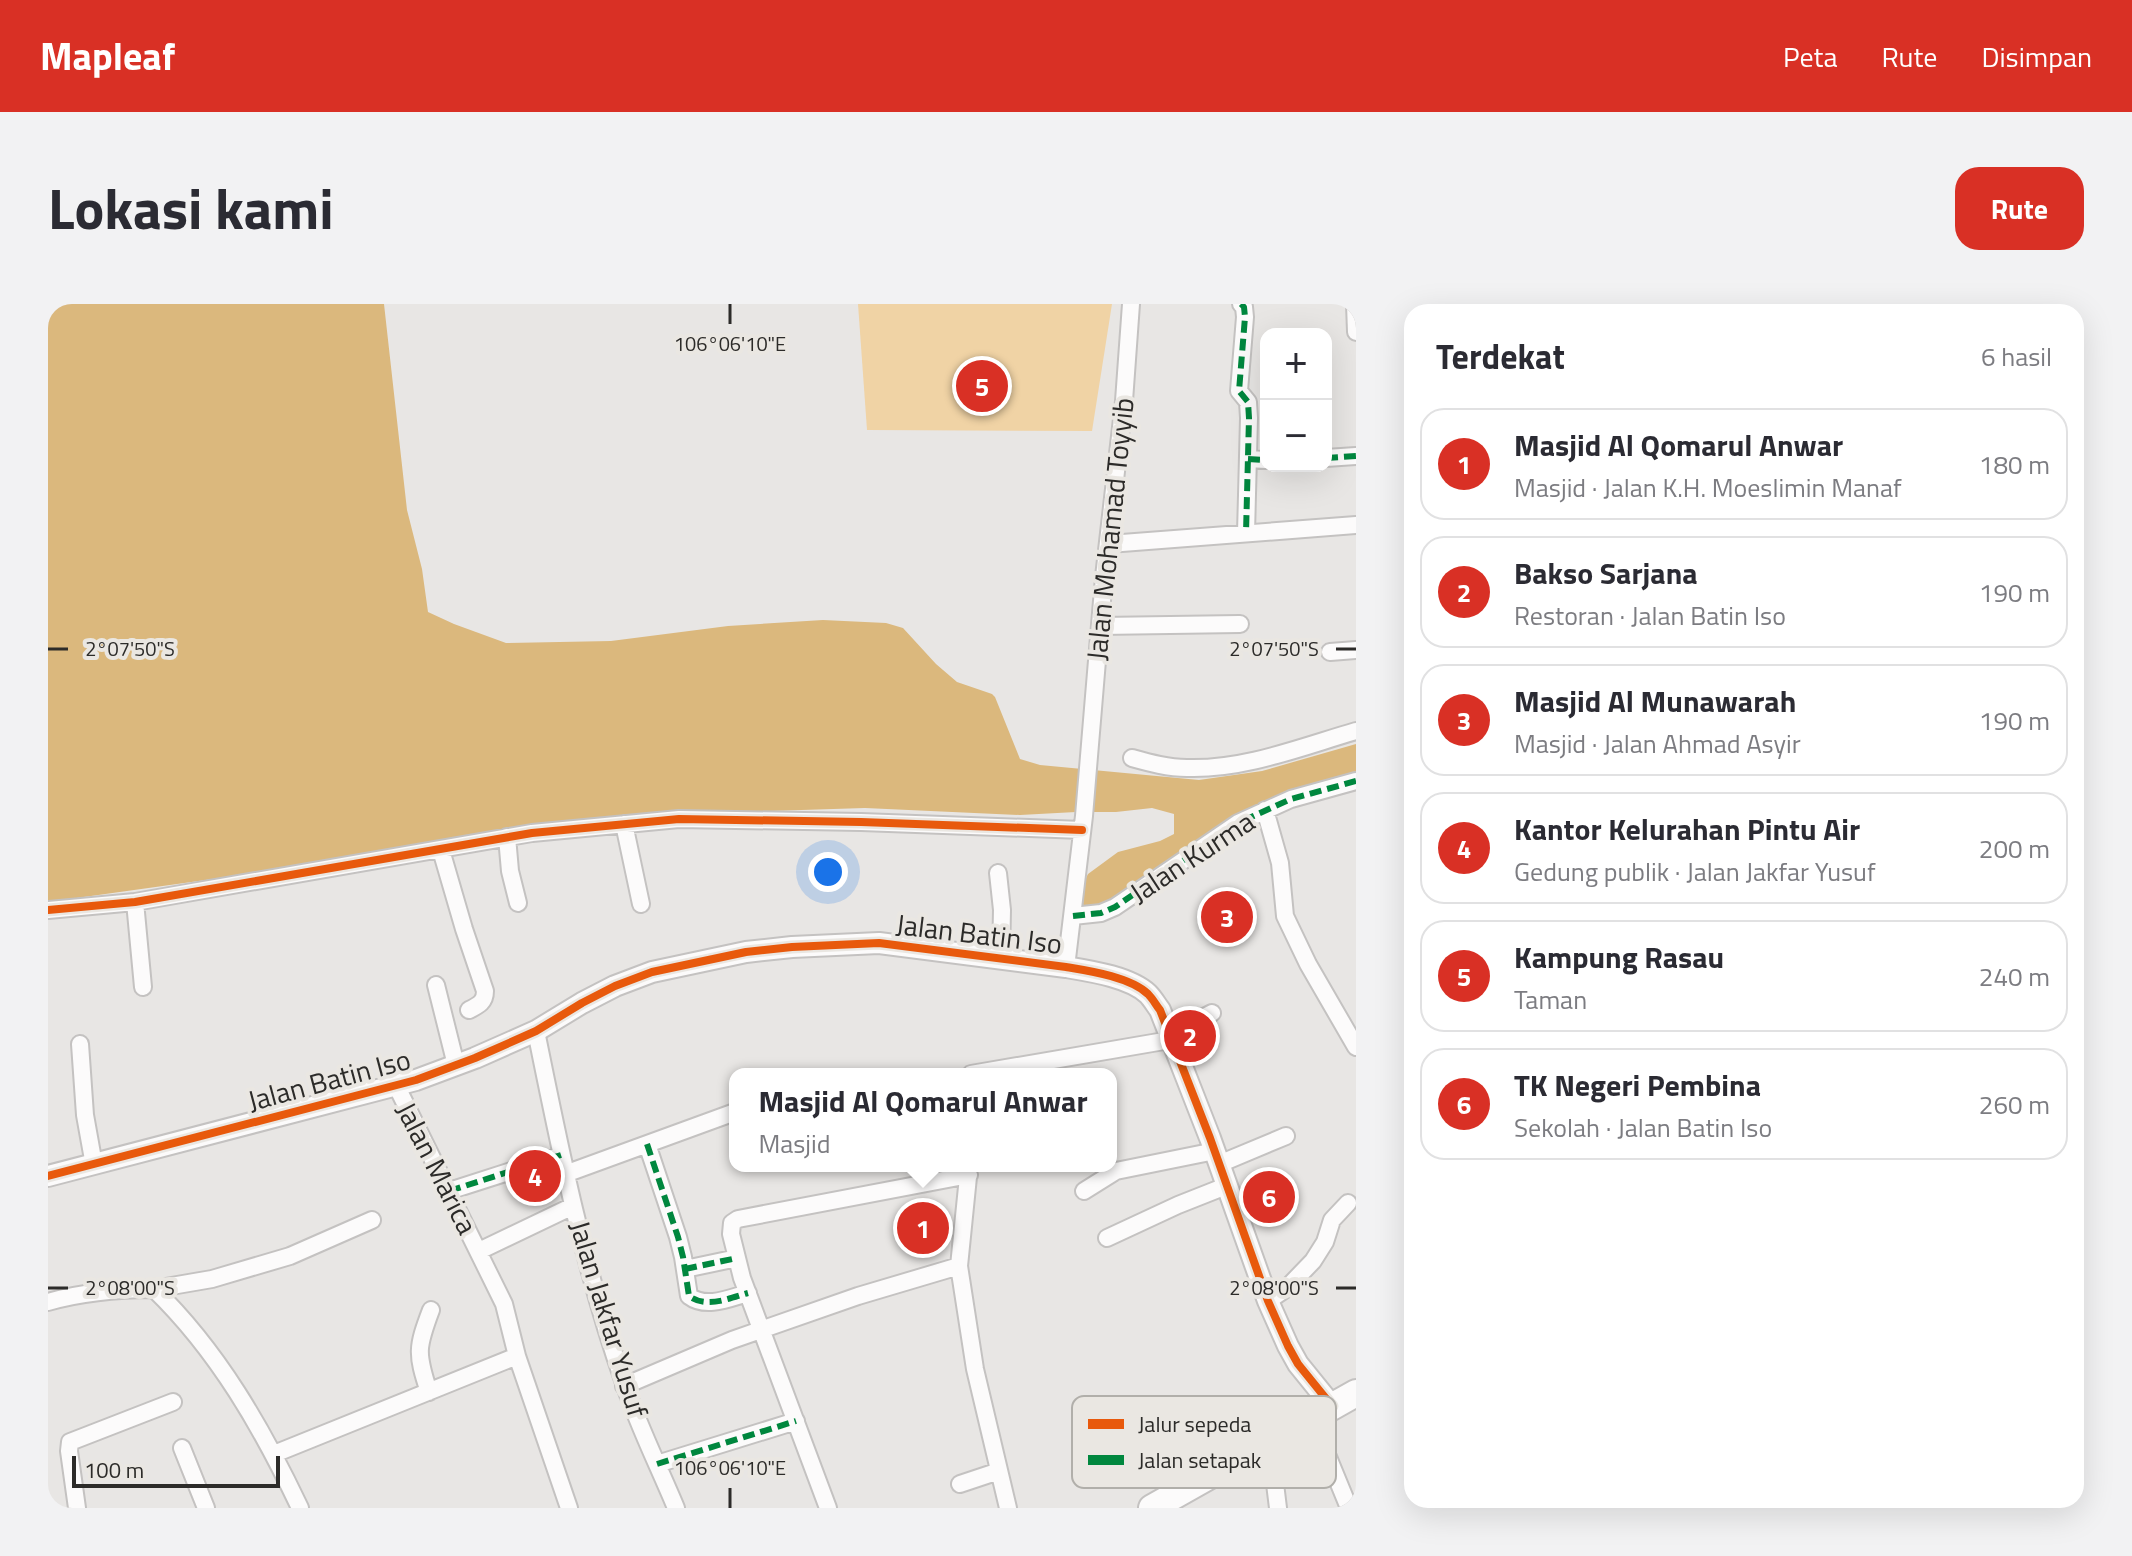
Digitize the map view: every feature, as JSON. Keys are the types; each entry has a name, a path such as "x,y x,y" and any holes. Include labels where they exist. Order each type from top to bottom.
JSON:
{"highway":[{"path":"1336,1404 1356,1393"},
{"path":"1152,1508 1188,1488"}],"street":[{"name":"Jalan Mohamad Toyyib","path":"1083,823 1131,304"},
{"path":"1241,304 1245,317 1239,391 1248,405 1246,533"},
{"path":"1355,304 1356,332"},
{"path":"1332,458 1356,456"},
{"path":"1248,459 1260,460"},
{"path":"1109,544 1356,525"},
{"path":"1100,626 1240,624"},
{"path":"1330,652 1356,650"},
{"path":"1132,758 1177,768 1221,766 1257,760 1356,731"},
{"name":"Jalan Kurma","path":"1073,916 1101,913 1115,907 1206,843 1265,810 1317,790 1356,781"},
{"path":"1265,810 1280,863 1285,916 1308,964 1356,1047"},
{"path":"48,910 135,902 507,837 624,824 694,819 1083,823 1066,967"},
{"path":"624,824 641,904"},
{"path":"507,837 510,871 518,903"},
{"path":"441,850 485,991 482,1002 469,1010"},
{"path":"998,873 1002,910 1001,959"},
{"path":"135,902 143,987"},
{"name":"Jalan Batin Iso","path":"48,1176 396,1085 456,1065 536,1031 615,986 652,972 746,952 879,943 1066,967 1133,984 1151,996 1160,1010 1268,1301 1314,1396"},
{"path":"436,985 456,1065"},
{"path":"1002,1068 1170,1040 1183,1028 1212,1013"},
{"name":"Jalan Jakfar Yusuf","path":"536,1031 565,1174 605,1322 624,1386 676,1508"},
{"path":"80,1044 85,1115 94,1165"},
{"name":"Jalan Marica","path":"396,1085 504,1304 517,1356"},
{"path":"565,1174 729,1114"},
{"path":"1117,1171 1217,1158 1286,1136"},
{"path":"647,1144 678,1237 689,1296 693,1300 717,1302 748,1293"},
{"path":"449,1191 561,1155"},
{"path":"828,1508 748,1293 737,1258 732,1223 738,1219 964,1172"},
{"path":"969,1172 959,1266 975,1369 1008,1508"},
{"path":"1084,1191 1114,1172"},
{"path":"1107,1238 1226,1186"},
{"path":"1268,1301 1287,1288 1313,1261 1325,1242 1332,1220 1348,1203"},
{"path":"479,1251 573,1206"},
{"path":"48,1302 76,1294 112,1289 154,1289 212,1279 290,1256 372,1220"},
{"path":"685,1269 737,1258"},
{"path":"624,1386 732,1340 858,1296 959,1266"},
{"path":"154,1289 176,1310 238,1392 274,1454 300,1508"},
{"path":"429,1392 419,1344 431,1310"},
{"path":"274,1454 517,1356 569,1508"},
{"path":"77,1508 68,1448 70,1442 173,1402"},
{"path":"657,1464 796,1421"},
{"path":"182,1448 206,1508"},
{"path":"1336,1462 1349,1508"},
{"path":"960,1484 999,1471"},
{"path":"1276,1488 1278,1508"}],"shaded area":[{"path":"48,304 384,304 407,510 422,569 428,612 506,643 611,641 728,626 823,620 886,623 903,628 957,682 995,697 1020,759 1040,765 1199,780 1262,771 1356,744 1356,778 1292,794 1107,903 1087,909 1083,904 1088,874 1118,852 1174,834 1174,814 1152,808 1020,815 865,808 680,814 48,902"},
{"path":"858,304 1112,304 1092,431 867,430"}],"marked path":[{"path":"1241,304 1245,317 1239,391 1248,402 1249,418 1246,533"},
{"path":"1332,458 1356,456"},
{"path":"1248,459 1260,460"},
{"path":"1073,916 1101,913 1115,907 1238,823 1291,799 1356,781"},
{"path":"647,1144 678,1237 689,1296 710,1302 748,1293"},
{"path":"449,1191 561,1155"},
{"path":"685,1269 737,1258"},
{"path":"657,1464 796,1421"}],"cycle path":[{"path":"48,910 135,902 532,833 679,819 1082,830"},
{"path":"48,1176 416,1080 536,1031 615,986 652,972 746,952 879,943 1066,967 1131,983 1150,996 1160,1010 1268,1301 1298,1364 1324,1396"}],"place":[{"name":"Kampung Rasau","path":"982,386"},
{"name":"Masjid Al Munawarah","path":"1227,917"},
{"name":"Bakso Sarjana","path":"1190,1036"},
{"name":"Kantor Kelurahan Pintu Air","path":"535,1176"},
{"name":"TK Negeri Pembina","path":"1269,1197"},
{"name":"Masjid Al Qomarul Anwar","path":"923,1228"}]}
